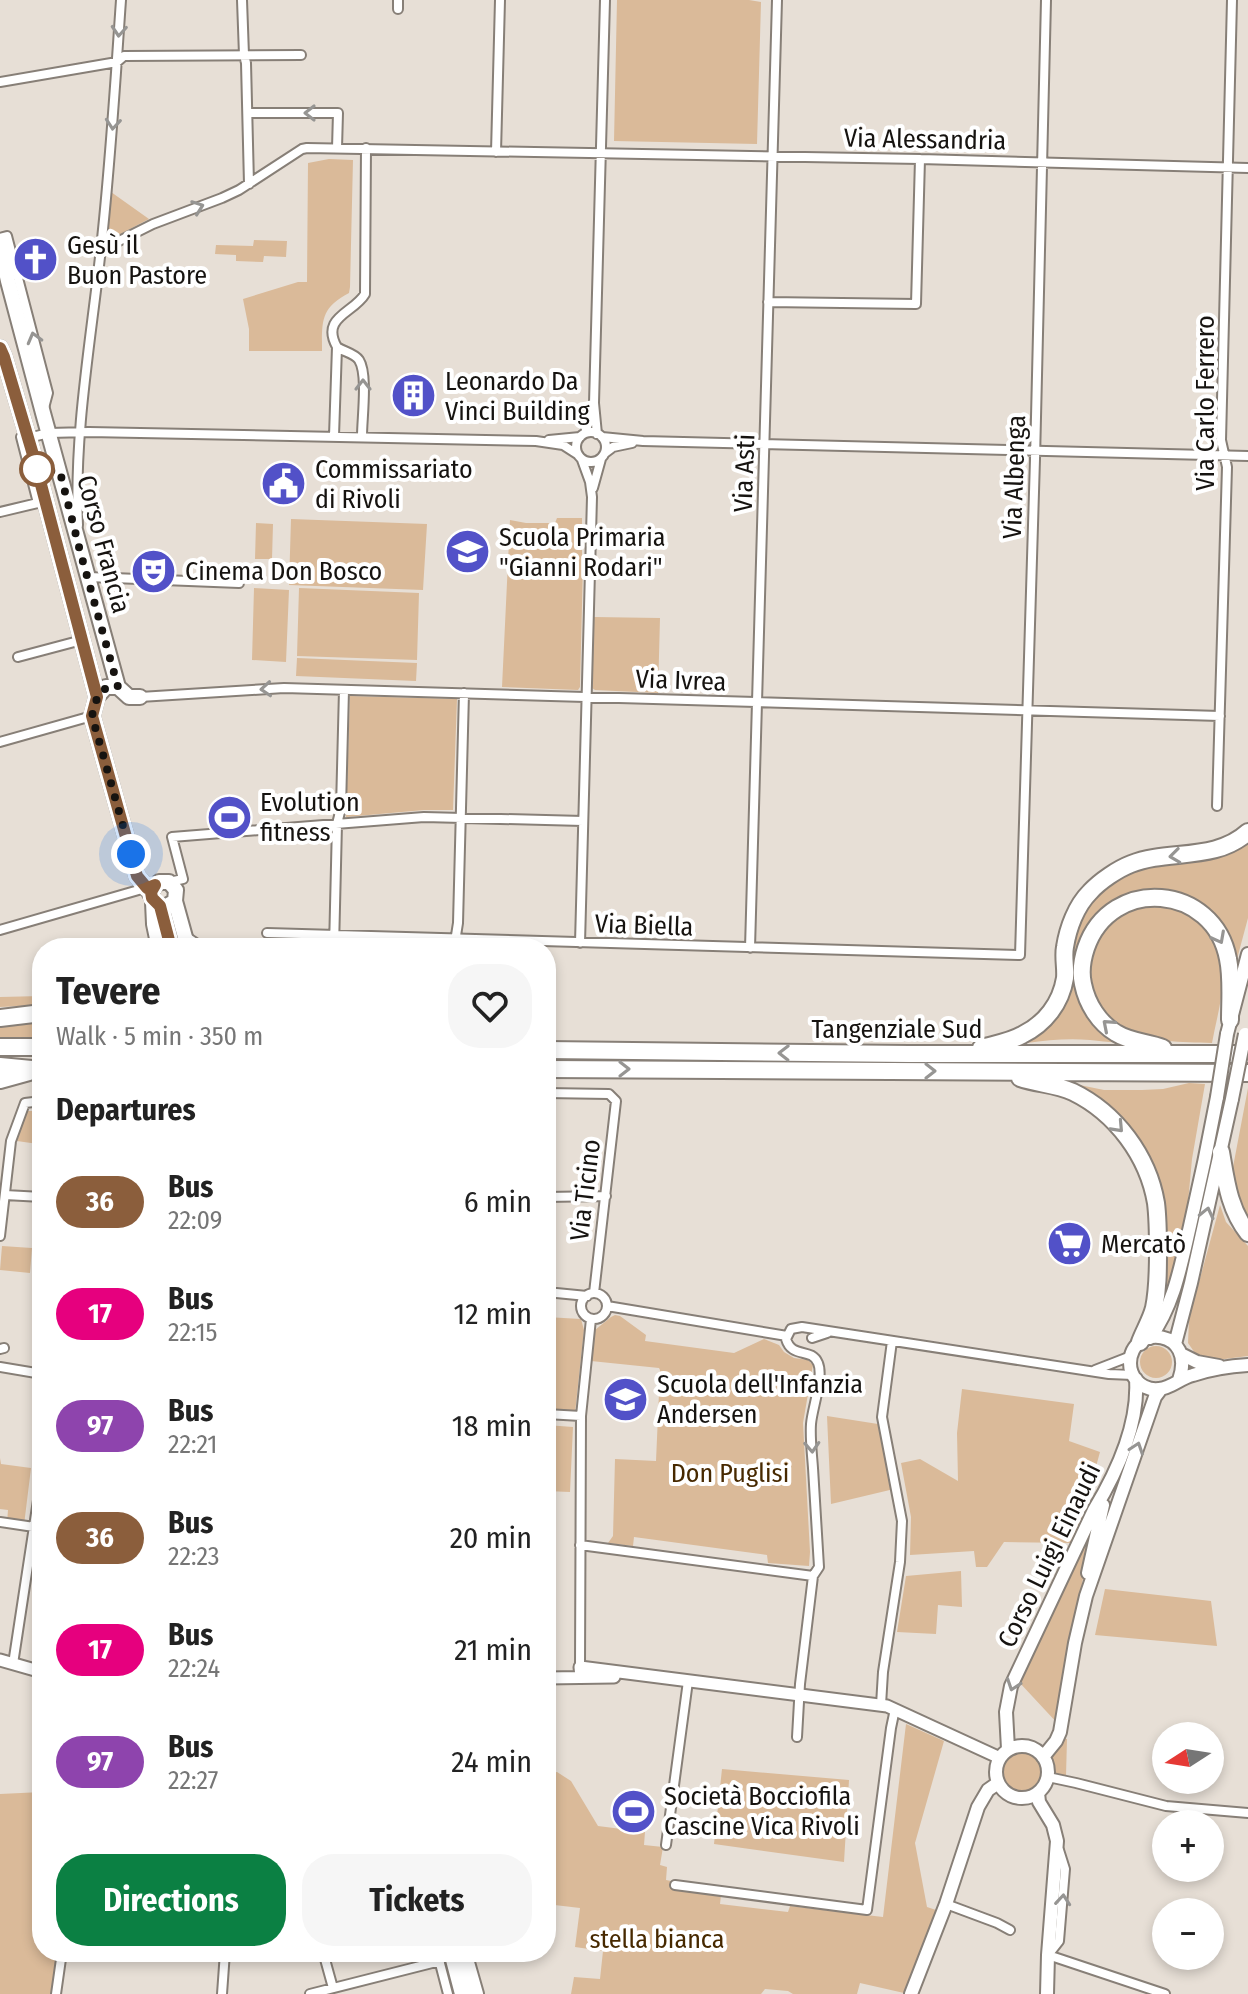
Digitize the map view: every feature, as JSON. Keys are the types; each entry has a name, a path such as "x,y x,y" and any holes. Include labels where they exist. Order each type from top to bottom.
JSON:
{"highway":[{"path":"963,1054 1021,1036 1042,1022 1058,1000 1065,977 1065,949 1073,918 1090,892 1113,874 1131,864 1152,859 1206,852 1241,838 1248,832"},
{"path":"158,938 155,924 162,893"},
{"path":"1179,1054 1115,1033 1096,1015 1089,1003 1082,978 1084,952 1097,926 1118,907 1147,897 1162,897 1178,900 1206,917 1224,943 1228,958 1229,1027"},
{"path":"0,1010 32,1011"},
{"path":"0,1018 32,1013"},
{"path":"0,1047 32,1047"},
{"name":"Tangenziale Sud","path":"556,1050 1248,1054"},
{"path":"0,1066 32,1069"},
{"name":"Tangenziale Sud","path":"556,1069 1248,1073"},
{"path":"999,1071 1029,1081 1059,1086 1090,1102 1117,1125 1139,1153 1151,1182 1158,1218 1156,1296 1140,1345"},
{"path":"0,1080 32,1072"},
{"path":"1221,1152 1231,1204 1248,1233"}],"main road":[{"name":"Corso Francia","path":"0,245 43,413 72,495 80,551 118,687"},
{"name":"Corso Francia","path":"0,348 28,438 42,503 97,697"},
{"path":"140,697 129,697 118,687 106,687 97,697 92,716 137,876 162,893 186,938"},
{"path":"162,893 169,938"},
{"path":"1248,954 1229,1027 1203,1171 1178,1279 1158,1326 1140,1345 1130,1363 1134,1377 1147,1388 1161,1389 1222,1367 1248,1365"},
{"path":"1179,1380 1182,1371 1178,1349 1247,1028"},
{"path":"1140,1345 1158,1336 1167,1338 1197,1362 1222,1367"},
{"name":"Corso Luigi Einaudi","path":"1002,1756 1011,1686 1123,1450 1135,1410 1134,1377"},
{"name":"Corso Luigi Einaudi","path":"1086,1596 1155,1397 1161,1389"},
{"path":"1043,1757 1056,1741 1062,1722 1093,1546 1107,1489"},
{"path":"1023,1799 1038,1793 1048,1777 1047,1763 1043,1757 1031,1747 1023,1746 1002,1756 996,1776 1010,1796 1042,1808"},
{"path":"911,1994 982,1798 988,1790 1001,1787"},
{"path":"1038,1793 1057,1841 1047,1994"},
{"path":"456,1962 462,1994"},
{"path":"458,1962 476,1994"}],"street":[{"path":"72,495 101,250 121,0"},
{"path":"101,250 153,224 222,198 249,184 242,0"},
{"path":"496,152 500,0"},
{"path":"592,497 606,444 600,435 594,403 605,0"},
{"name":"Via Asti","path":"750,948 777,0"},
{"name":"Via Albenga","path":"1020,955 1046,0"},
{"name":"Via Carlo Ferrero","path":"1217,806 1227,467 1221,440 1232,0"},
{"path":"0,82 117,62 124,56 301,55"},
{"path":"248,113 338,113 337,148"},
{"name":"Via Alessandria","path":"249,184 307,148 1248,168"},
{"path":"334,436 337,347 333,335 336,320 365,294 366,148"},
{"path":"768,302 916,304 920,159"},
{"name":"Corso Francia","path":"0,238 7,236 48,393 43,413"},
{"path":"337,347 354,355 361,363 362,436"},
{"name":"Corso Francia","path":"0,367 42,503"},
{"path":"580,943 592,497 590,482 576,445 583,435 594,403"},
{"path":"28,438 49,433 80,433 536,441 563,445 592,463 613,447 641,441"},
{"path":"536,441 600,435 641,441 1248,456"},
{"path":"0,512 42,503"},
{"path":"88,577 239,583"},
{"name":"Corso Francia","path":"18,657 82,640"},
{"name":"Via Ivrea","path":"140,697 284,688 1220,716"},
{"path":"335,938 344,690"},
{"path":"456,937 464,693"},
{"path":"0,742 92,716"},
{"path":"0,930 162,893 172,837 424,817 583,821"},
{"name":"Via Biella","path":"267,933 477,938"},
{"name":"Via Biella","path":"556,942 1020,955"},
{"name":"Via Ticino","path":"556,1093 609,1094 616,1101 591,1294"},
{"path":"0,1236 11,1141 25,1103 32,1102"},
{"path":"5,1195 32,1196"},
{"path":"556,1197 606,1196"},
{"path":"556,1292 602,1296 607,1306"},
{"path":"591,1294 582,1302 582,1311 591,1319"},
{"path":"591,1319 602,1316 607,1306"},
{"path":"607,1306 787,1336"},
{"path":"581,1672 581,1416 591,1319"},
{"path":"797,1737 813,1576 819,1567 811,1424 820,1371 817,1360 791,1349 787,1343 787,1336 795,1327 1134,1377"},
{"path":"806,1329 812,1338"},
{"path":"812,1338 832,1332"},
{"path":"802,1352 809,1347 812,1338"},
{"path":"881,1705 900,1562 902,1521 882,1410 892,1341"},
{"path":"1090,1371 1113,1365 1140,1345"},
{"path":"0,1367 32,1372"},
{"path":"556,1415 581,1416"},
{"path":"0,1522 32,1527"},
{"path":"13,1664 32,1540"},
{"path":"580,1545 813,1576"},
{"path":"0,1660 32,1669"},
{"path":"556,1676 581,1672 655,1677 881,1705 1002,1756"},
{"path":"666,1845 688,1681"},
{"path":"675,1885 867,1910 895,1709"},
{"path":"1048,1777 1166,1806 1248,1813"},
{"path":"946,1904 1010,1930"},
{"path":"1048,1955 1165,1994"},
{"path":"56,1994 61,1962"},
{"path":"222,1994 224,1962"},
{"path":"326,1962 333,1988"},
{"path":"310,1994 426,1962"},
{"path":"448,1994 453,1962"}],"green space":[{"path":"617,0 761,2 757,144 614,141"},
{"path":"329,159 353,160 349,293 328,310 322,332 322,351 249,351 249,329 243,299 307,282 308,163"},
{"path":"111,192 149,219 107,241"},
{"path":"254,240 287,241 286,257 264,256 263,262 236,261 236,255 215,254 216,245 253,246"},
{"path":"557,518 582,518 580,687 578,690 502,687 510,520 555,523"},
{"path":"291,519 427,524 423,590 289,585"},
{"path":"256,523 273,524 272,559 255,559"},
{"path":"254,588 289,590 286,662 252,660"},
{"path":"299,588 419,593 417,660 297,656"},
{"path":"594,617 660,618 658,693 592,688"},
{"path":"297,658 417,663 416,681 296,676"},
{"path":"350,696 457,699 453,810 346,817"},
{"path":"1248,838 1248,918 1233,974 1195,904 1120,902 1078,978 1122,1042 1074,1039 1025,1041 1040,1032 1077,927 1103,892 1139,868"},
{"path":"1150,905 1165,906 1190,916 1201,924 1217,947 1223,984 1212,1043 1166,1041 1132,1033 1108,1019 1093,995 1090,967 1098,939 1106,926 1121,915"},
{"path":"32,996 32,1005 0,1007 0,997"},
{"path":"32,1020 32,1040 0,1040 0,1024"},
{"path":"1065,1082 1104,1090 1163,1089 1189,1083 1205,1084 1192,1159 1187,1213 1164,1299 1161,1297 1144,1156"},
{"path":"1248,1088 1248,1222 1233,1184 1233,1167"},
{"path":"27,1111 32,1111 32,1143 17,1141"},
{"path":"1220,1205 1226,1222 1248,1246 1248,1356 1217,1360 1197,1356 1188,1343 1189,1319"},
{"path":"2,1246 32,1248 30,1273 0,1270"},
{"name":"Don Puglisi","path":"615,1315 646,1335 645,1341 734,1353 764,1339 779,1345 794,1358 808,1360 813,1365 803,1423 809,1566 768,1563 767,1555 634,1537 633,1546 608,1543 613,1536 615,1459 656,1461 660,1370 591,1361 595,1330"},
{"path":"556,1318 581,1319 584,1330 575,1413 556,1410"},
{"path":"1156,1346 1167,1351 1172,1362 1167,1373 1156,1378 1145,1373 1140,1362 1145,1351"},
{"path":"962,1389 1074,1404 1069,1441 1100,1452 1073,1543 1004,1542 987,1567 976,1567 974,1551 910,1555 911,1517 901,1463 920,1459 958,1481 957,1433"},
{"path":"827,1416 878,1424 894,1489 831,1504"},
{"path":"556,1426 573,1427 570,1492 556,1491"},
{"path":"0,1458 1,1464 31,1468 24,1525 7,1523 8,1510 0,1509"},
{"path":"1092,1530 1059,1725 1019,1682 1022,1663"},
{"path":"961,1571 962,1607 938,1605 936,1634 897,1632 906,1576"},
{"path":"1105,1589 1211,1601 1217,1646 1095,1635"},
{"name":"stella bianca","path":"906,1724 944,1741 915,1843 927,1907 936,1910 904,1993 860,1983 857,1994 793,1994 765,1989 761,1994 571,1994 574,1977 600,1979 603,1951 575,1947 580,1908 556,1905 556,1772 571,1781 598,1826 645,1832 644,1845 663,1847 660,1865 667,1867 666,1880 682,1883 682,1890 721,1895 720,1904 788,1912 790,1906 883,1917"},
{"path":"1063,1738 1067,1739 1066,1776 1053,1774 1049,1757 1058,1749"},
{"path":"1022,1750 1038,1756 1044,1772 1038,1788 1022,1794 1006,1788 1000,1772 1006,1756"},
{"path":"722,1769 849,1780 844,1862 714,1844"},
{"path":"32,1792 32,1962 55,1962 52,1994 0,1994 0,1794"},
{"name":"Società Bocciofila Cascine Vica Rivoli","path":"626,1792 644,1796 639,1828 621,1826"}],"bus line":[{"name":"36","path":"0,348 28,438 97,697 92,716 137,876 147,888 155,885 152,898 160,906 168,938"}],"place":[{"name":"Gesù il Buon Pastore","path":"36,260"},
{"name":"Leonardo Da Vinci Building","path":"414,396"},
{"name":"Commissariato di Rivoli","path":"284,484"},
{"name":"Scuola Primaria \"Gianni Rodari\"","path":"468,552"},
{"name":"Cinema Don Bosco","path":"154,571"},
{"name":"Evolution fitness","path":"229,817"},
{"name":"Mercatò","path":"1070,1244"},
{"name":"Scuola dell'Infanzia Andersen","path":"626,1399"},
{"name":"Società Bocciofila Cascine Vica Rivoli","path":"633,1811"}],"route":[{"path":"37,469 60,472 118,687 106,687 100,692 92,716 131,854"}]}
